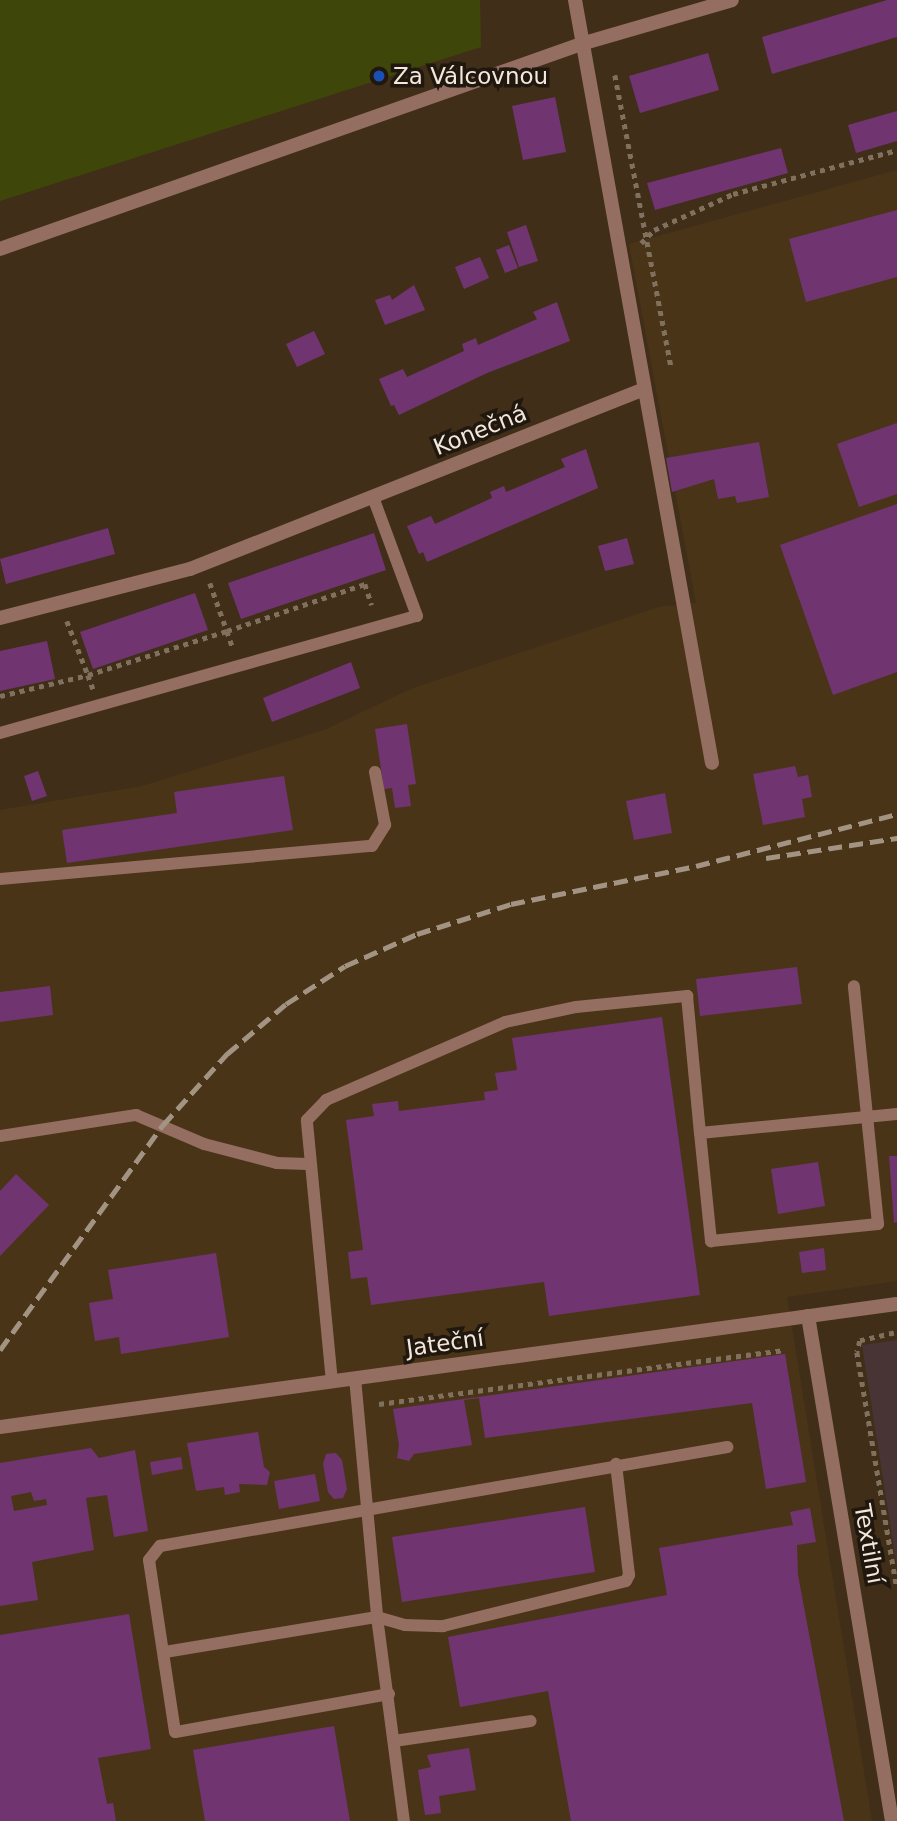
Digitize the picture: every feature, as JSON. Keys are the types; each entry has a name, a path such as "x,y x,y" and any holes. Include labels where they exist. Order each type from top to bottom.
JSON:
{"street":[{"path":"575,0 712,763"},
{"path":"0,249 581,44 732,0"},
{"name":"Konečná","path":"0,618 190,569 644,389"},
{"name":"Jateční","path":"0,1427 897,1304"},
{"name":"Textilní","path":"808,1317 892,1821"}],"lane":[{"path":"0,733 417,616 368,499"},
{"path":"0,879 372,846 385,825 375,772"},
{"path":"332,1382 308,1164 307,1120 326,1100 505,1022 576,1006 687,996 711,1241 878,1224 854,986"},
{"path":"700,1132 897,1114"},
{"path":"0,1136 136,1115 204,1144 277,1163 308,1164"},
{"path":"355,1378 369,1507 377,1617 404,1821"},
{"path":"389,1693 174,1732 165,1652 149,1560 160,1546 369,1507 727,1447"},
{"path":"165,1652 377,1617 405,1625 443,1626 625,1581 629,1575 616,1464"},
{"path":"394,1741 531,1721"}],"path":[{"path":"615,75 671,367"},
{"path":"621,263 646,238 733,194 897,150"},
{"path":"207,576 227,631"},
{"path":"0,696 88,675 365,584 372,605"},
{"path":"67,621 88,675"},
{"path":"894,1333 860,1341 857,1352 897,1588"},
{"path":"379,1404 784,1350"}],"shaded area":[{"path":"897,170 897,1281 787,1297 872,1821 0,1821 0,810 142,786 324,730 413,688 659,607 696,603 629,244"},
{"path":"897,1340 897,1568 862,1345"}],"green space":[{"path":"0,0 480,0 481,47 0,201"}],"building":[{"path":"887,0 897,0 897,37 772,74 762,37"},
{"path":"708,53 719,90 640,113 629,76"},
{"path":"555,97 566,152 523,160 512,106"},
{"path":"897,111 897,141 856,153 848,125"},
{"path":"781,148 788,173 655,210 647,183"},
{"path":"897,210 897,277 806,302 789,239"},
{"path":"526,225 538,261 519,267 507,232"},
{"path":"509,245 518,268 505,273 496,250"},
{"path":"480,257 489,278 464,289 455,267"},
{"path":"414,285 425,310 385,325 375,300 390,295 392,300"},
{"path":"557,302 570,341 487,373 399,415 394,405 391,406 379,379 403,369 407,377 464,351 462,344 476,338 478,345 537,319 533,312"},
{"path":"314,331 325,354 297,367 286,344"},
{"path":"897,423 897,494 859,507 837,444"},
{"path":"759,442 769,497 737,503 735,496 718,499 714,479 672,492 666,458"},
{"path":"586,449 598,488 427,562 423,552 419,554 407,526 431,516 435,524 492,498 490,492 504,486 506,492 565,467 561,459"},
{"path":"897,504 897,672 833,695 780,545"},
{"path":"108,528 115,554 6,584 0,559"},
{"path":"374,533 386,570 241,619 228,583"},
{"path":"627,538 634,564 605,571 598,546"},
{"path":"195,593 208,630 93,669 80,632"},
{"path":"47,641 55,679 0,691 0,651"},
{"path":"351,662 360,688 272,722 263,698"},
{"path":"407,724 416,784 408,785 411,806 395,808 392,788 384,789 375,729"},
{"path":"795,766 798,777 808,775 812,797 802,799 805,817 763,825 753,774"},
{"path":"38,771 47,796 32,801 24,776"},
{"path":"284,776 293,830 67,863 62,830 177,813 174,792"},
{"path":"665,793 672,833 634,840 626,801"},
{"path":"797,967 802,1004 700,1016 696,979"},
{"path":"50,986 53,1015 0,1022 0,992"},
{"path":"662,1017 700,1295 549,1316 544,1282 371,1305 367,1277 351,1279 348,1252 363,1250 346,1120 374,1116 372,1104 398,1101 399,1111 485,1100 484,1092 498,1090 495,1073 517,1070 512,1038"},
{"path":"889,1156 897,1156 897,1222 894,1223"},
{"path":"818,1162 825,1206 778,1214 771,1169"},
{"path":"16,1174 49,1205 0,1256 0,1191"},
{"path":"824,1248 826,1270 802,1273 799,1252"},
{"path":"216,1253 229,1337 121,1354 119,1337 95,1341 89,1303 113,1299 108,1270"},
{"path":"785,1354 806,1482 766,1489 752,1403 485,1438 479,1398 464,1400 472,1445 414,1454 409,1461 397,1458 399,1445 393,1409"},
{"path":"258,1432 264,1467 270,1472 267,1485 239,1484 240,1492 225,1495 224,1487 196,1491 187,1443"},
{"path":"91,1448 99,1458 135,1450 148,1531 114,1537 107,1495 86,1498 94,1550 32,1562 38,1600 0,1606 0,1463","holes":["31,1492 34,1501 46,1499 47,1505 14,1511 11,1496"]},
{"path":"336,1453 342,1460 347,1489 343,1498 334,1499 328,1492 323,1464 326,1454"},
{"path":"181,1457 183,1469 152,1475 150,1462"},
{"path":"315,1474 320,1501 279,1509 274,1481"},
{"path":"585,1507 595,1572 402,1602 392,1537"},
{"path":"810,1508 816,1542 797,1545 798,1575 844,1821 571,1821 548,1691 460,1707 448,1637 667,1595 659,1548 793,1525 790,1512"},
{"path":"129,1614 151,1749 98,1758 107,1804 113,1803 116,1821 0,1821 0,1635"},
{"path":"334,1726 350,1821 205,1821 193,1750"},
{"path":"469,1748 476,1790 439,1796 441,1813 425,1815 418,1770 431,1767 427,1755"}],"railway":[{"path":"0,1350 163,1125 227,1054 286,1004 345,966 417,934 511,904 696,866 897,814"},
{"path":"766,858 897,838"}],"place":[{"name":"Za Válcovnou","path":"379,76"}]}
